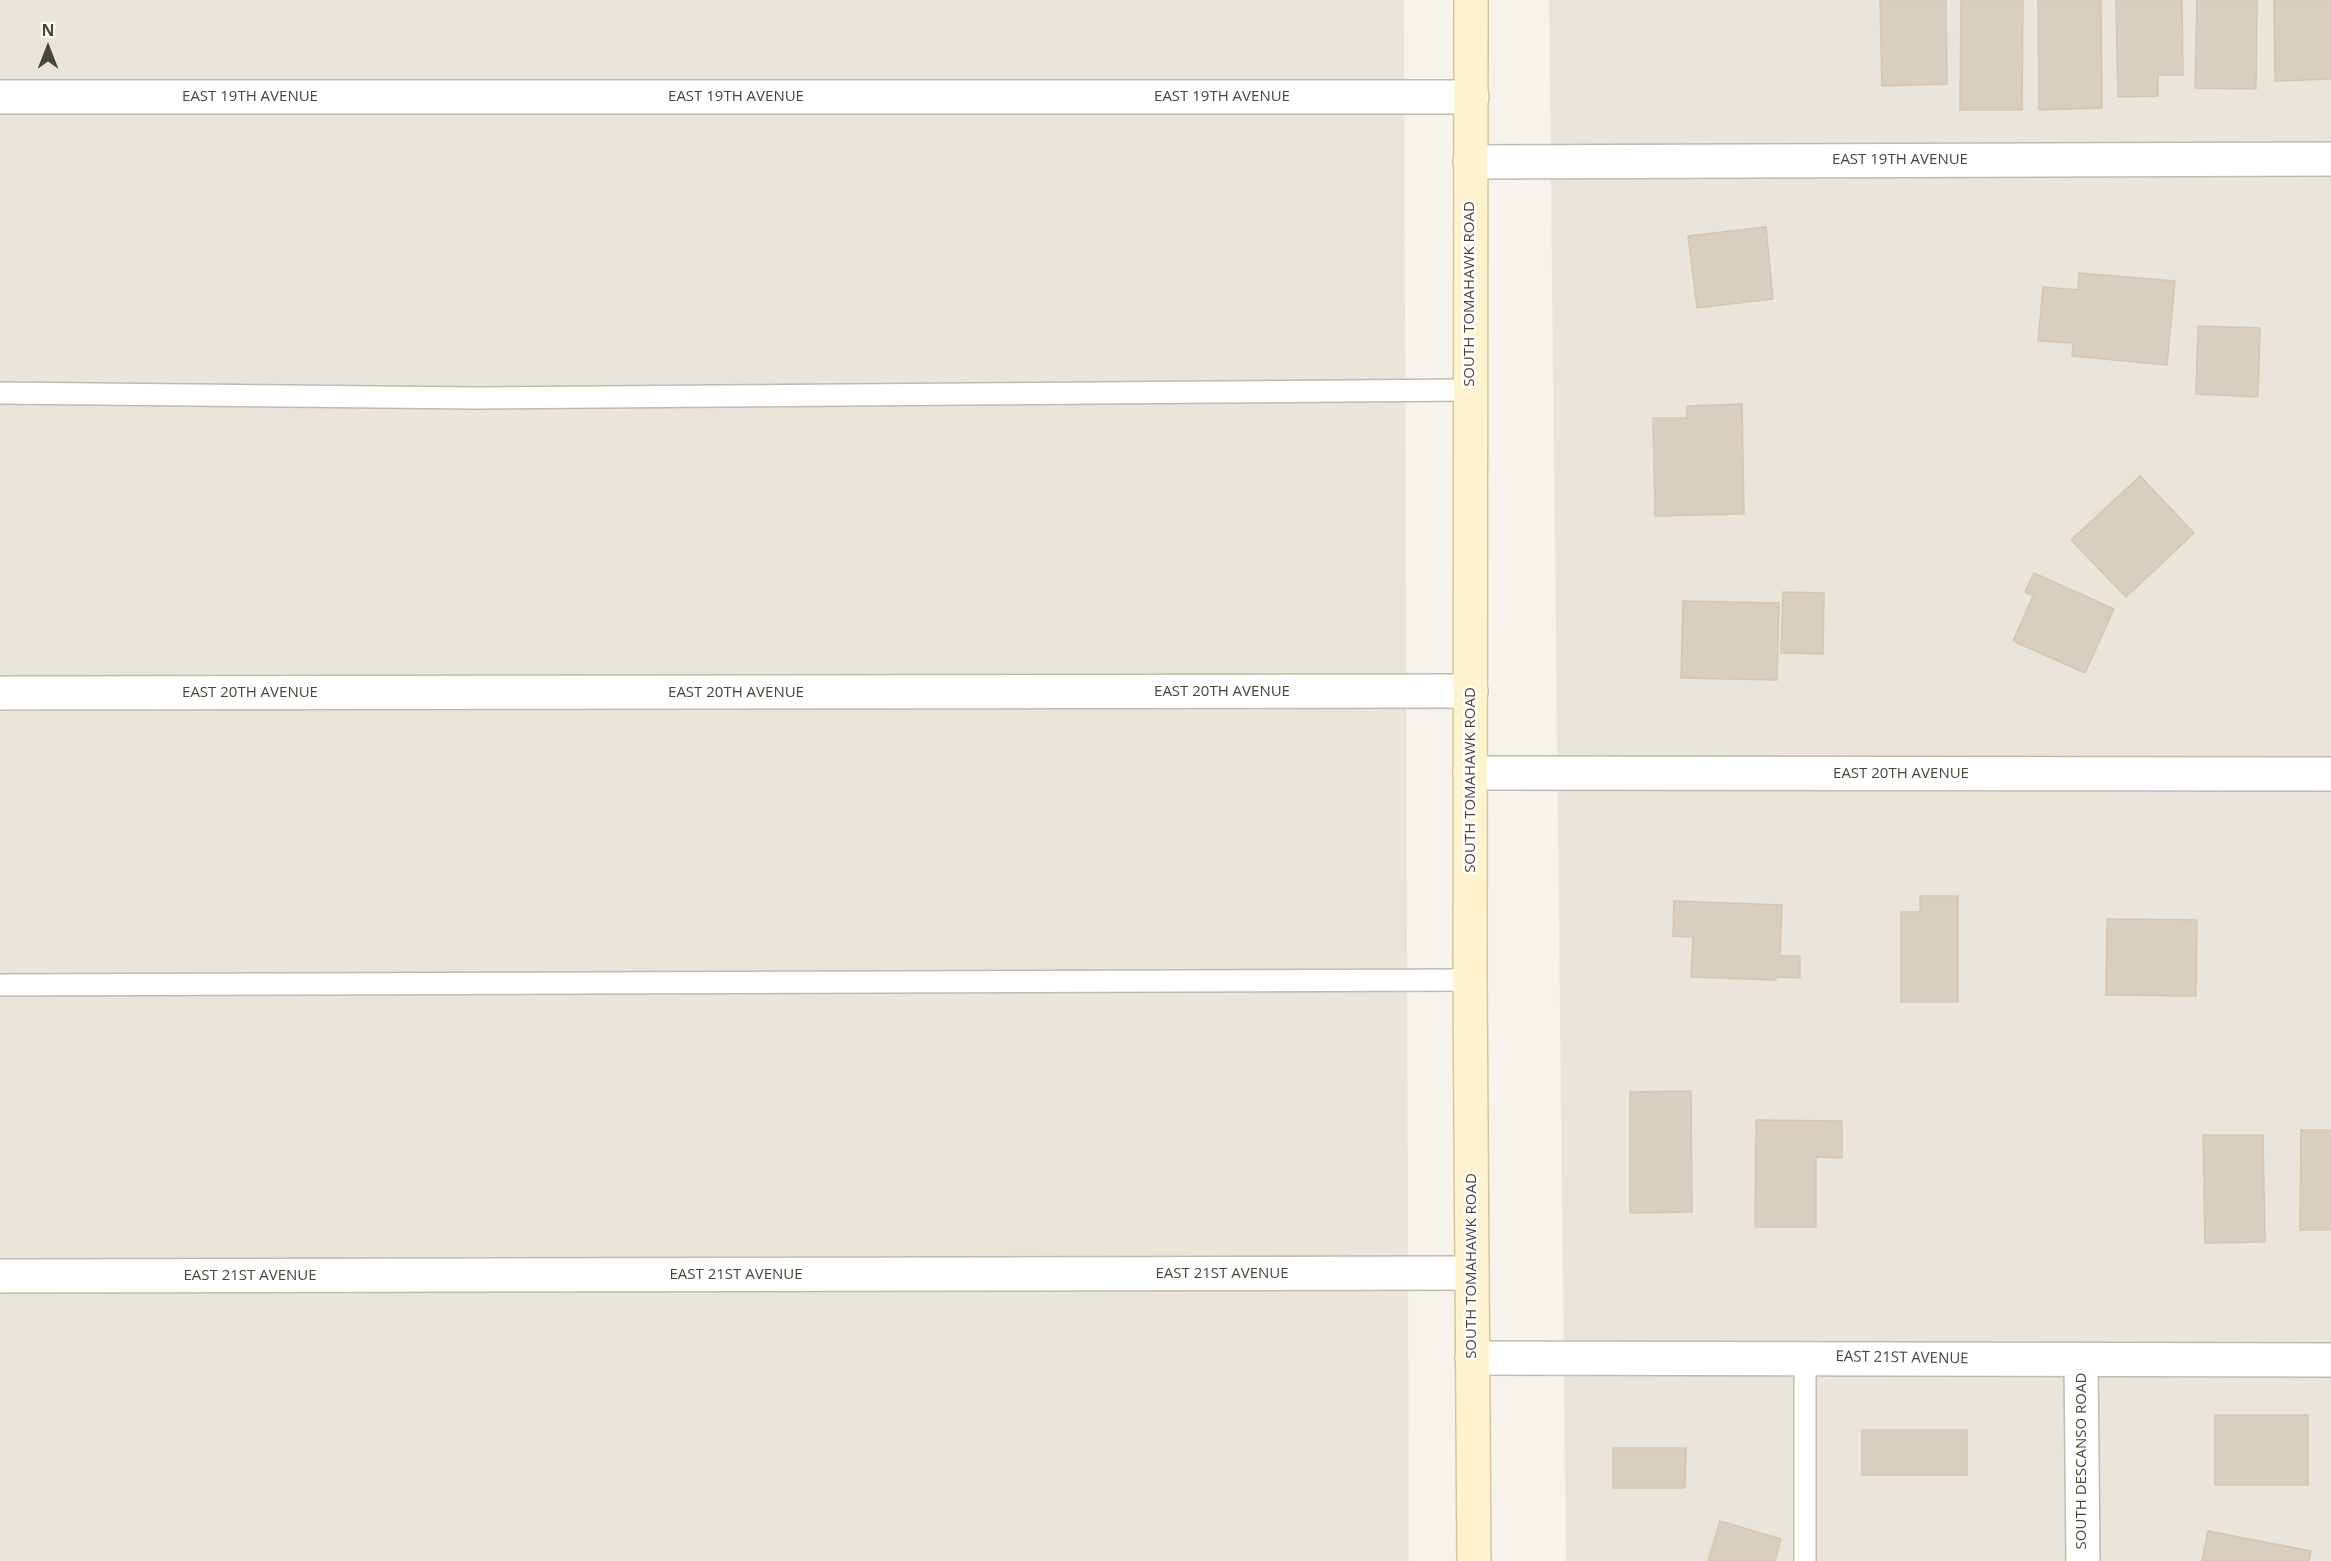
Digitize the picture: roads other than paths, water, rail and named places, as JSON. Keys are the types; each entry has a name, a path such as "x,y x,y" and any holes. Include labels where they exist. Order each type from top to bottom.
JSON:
{"main road":[{"name":"SOUTH TOMAHAWK ROAD","path":"1471,0 1470,980 1474,1561"}],"street":[{"name":"EAST 19TH AVENUE","path":"0,97 1472,97"},
{"name":"EAST 19TH AVENUE","path":"1470,162 2331,159"},
{"name":"EAST 20TH AVENUE","path":"0,693 1472,691"},
{"name":"EAST 20TH AVENUE","path":"1470,773 2331,774"},
{"name":"EAST 21ST AVENUE","path":"0,1276 1472,1273"},
{"name":"EAST 21ST AVENUE","path":"1472,1358 2331,1359"},
{"name":"SOUTH DESCANSO ROAD","path":"2081,1360 2083,1561"}],"lane":[{"path":"0,393 476,398 1470,390"},
{"path":"0,985 1470,980"},
{"path":"1805,1358 1805,1561"}]}
